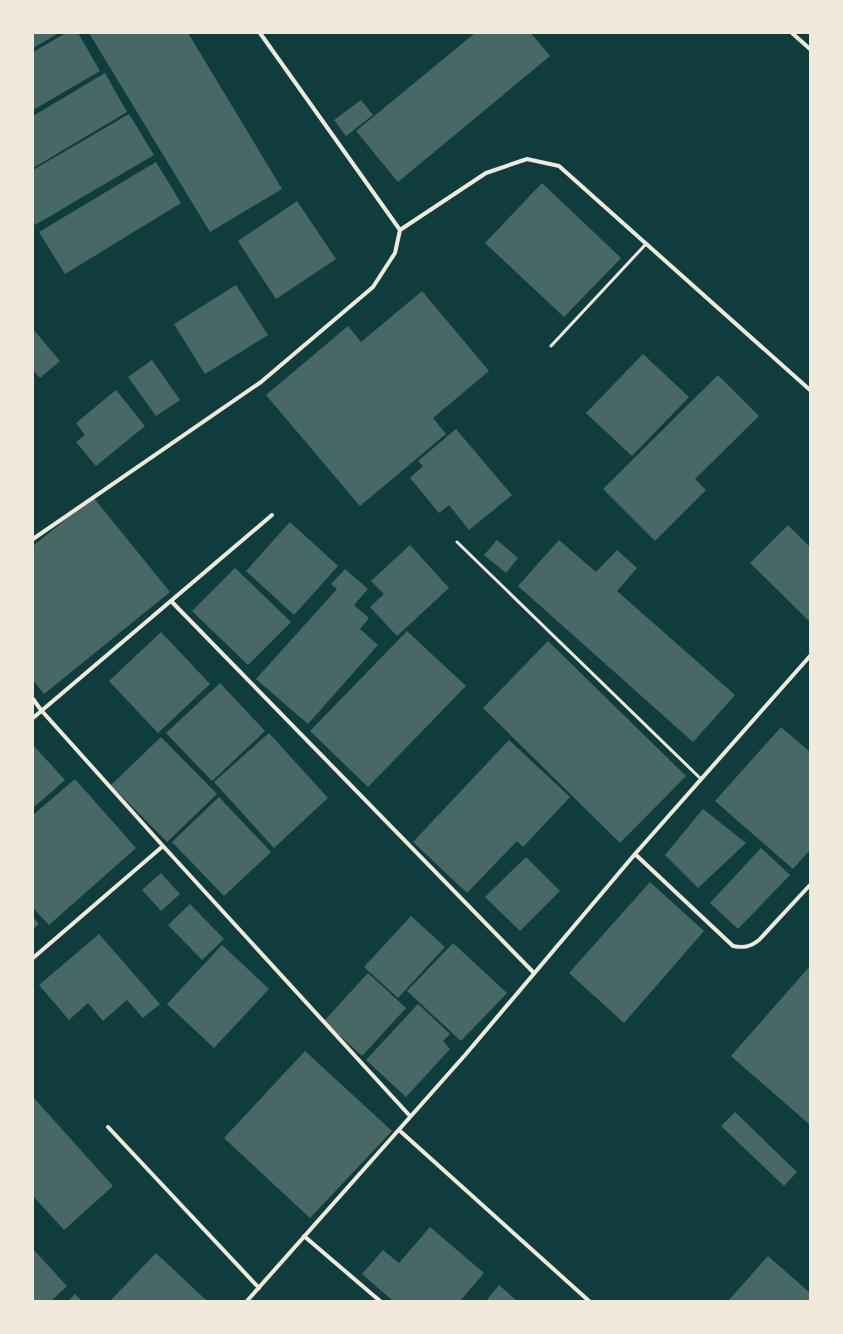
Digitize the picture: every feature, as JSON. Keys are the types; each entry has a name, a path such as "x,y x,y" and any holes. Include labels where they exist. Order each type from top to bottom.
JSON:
{"street":[{"path":"260,33 400,230"},
{"path":"792,33 810,49"},
{"path":"33,539 261,382 373,286 395,253 400,230 486,173 527,160 559,166 645,245 810,390"},
{"path":"33,718 272,515"},
{"path":"171,601 534,973"},
{"path":"247,1301 399,1130 635,854 810,656"},
{"path":"33,699 41,710 163,846 410,1116"},
{"path":"33,958 163,846"},
{"path":"635,854 734,946 744,948 753,945 759,940 810,885"},
{"path":"108,1127 259,1288"},
{"path":"399,1130 589,1301"},
{"path":"304,1236 380,1301"}],"lane":[{"path":"551,346 645,245"},
{"path":"457,542 701,779"}],"building":[{"path":"33,33 59,33 33,48"},
{"path":"66,33 78,33 100,71 33,110 33,52"},
{"path":"89,33 188,33 282,189 210,232"},
{"path":"475,33 531,33 550,56 398,182 356,131"},
{"path":"105,73 127,112 33,168 33,116"},
{"path":"361,100 373,115 346,136 334,120"},
{"path":"129,114 154,155 35,225 33,220 33,170"},
{"path":"156,162 181,203 65,274 39,232"},
{"path":"542,183 621,258 564,317 485,243"},
{"path":"297,201 336,259 276,299 238,241"},
{"path":"236,285 268,335 205,374 174,324"},
{"path":"422,291 489,371 433,418 446,434 360,506 266,395 348,326 361,342"},
{"path":"33,329 60,361 40,378 33,370"},
{"path":"643,354 689,397 632,456 586,413"},
{"path":"152,360 180,400 156,416 128,377"},
{"path":"718,375 759,416 695,479 706,490 655,541 603,489"},
{"path":"116,390 145,426 96,466 76,442 85,435 76,423"},
{"path":"456,429 512,495 469,530 449,505 439,513 410,478 423,466 418,461"},
{"path":"93,497 170,592 44,694 33,680 33,546"},
{"path":"290,522 338,566 294,615 246,571"},
{"path":"788,525 810,547 810,622 750,563"},
{"path":"497,540 518,558 506,573 484,555"},
{"path":"559,540 596,572 617,550 637,568 617,591 735,695 693,742 518,586"},
{"path":"410,545 449,588 397,636 370,607 384,594 371,581"},
{"path":"235,568 291,622 248,665 192,611"},
{"path":"345,569 368,589 354,605 369,618 360,629 378,645 308,724 256,679 337,589 331,584"},
{"path":"407,631 466,686 368,787 310,731"},
{"path":"161,632 210,684 158,733 109,681"},
{"path":"548,641 686,776 620,843 483,708"},
{"path":"220,683 265,731 212,781 166,733"},
{"path":"781,727 810,752 810,850 793,869 715,801"},
{"path":"269,733 328,798 274,848 214,782"},
{"path":"161,737 217,794 167,842 111,785"},
{"path":"509,740 570,797 523,847 517,841 467,893 413,842"},
{"path":"33,745 65,780 33,808"},
{"path":"75,779 136,848 49,925 33,908 33,815"},
{"path":"219,797 271,852 224,896 172,842"},
{"path":"703,809 746,843 698,888 665,855"},
{"path":"761,848 790,875 738,929 710,903"},
{"path":"526,857 560,891 520,931 485,897"},
{"path":"161,873 180,894 161,911 142,890"},
{"path":"650,882 704,931 624,1023 569,973"},
{"path":"190,904 224,939 202,960 168,925"},
{"path":"411,916 445,947 398,998 364,967"},
{"path":"33,917 39,924 33,929"},
{"path":"99,934 160,1004 143,1018 127,1000 103,1021 88,1003 69,1020 39,985"},
{"path":"453,943 507,993 461,1041 407,991"},
{"path":"222,945 269,989 214,1048 167,1004"},
{"path":"810,966 810,1125 731,1056"},
{"path":"368,973 406,1008 362,1056 324,1021"},
{"path":"418,1004 450,1034 443,1041 450,1049 406,1097 366,1060"},
{"path":"305,1051 392,1131 310,1218 224,1138"},
{"path":"33,1097 113,1186 64,1230 33,1196"},
{"path":"735,1112 797,1172 784,1186 721,1126"},
{"path":"430,1227 484,1273 460,1301 393,1301 362,1274 383,1250 399,1263"},
{"path":"33,1249 67,1286 51,1301 33,1301"},
{"path":"156,1253 207,1301 110,1301"},
{"path":"768,1256 810,1293 810,1301 728,1301"},
{"path":"499,1285 517,1301 486,1301"},
{"path":"75,1294 82,1301 68,1301"}]}
